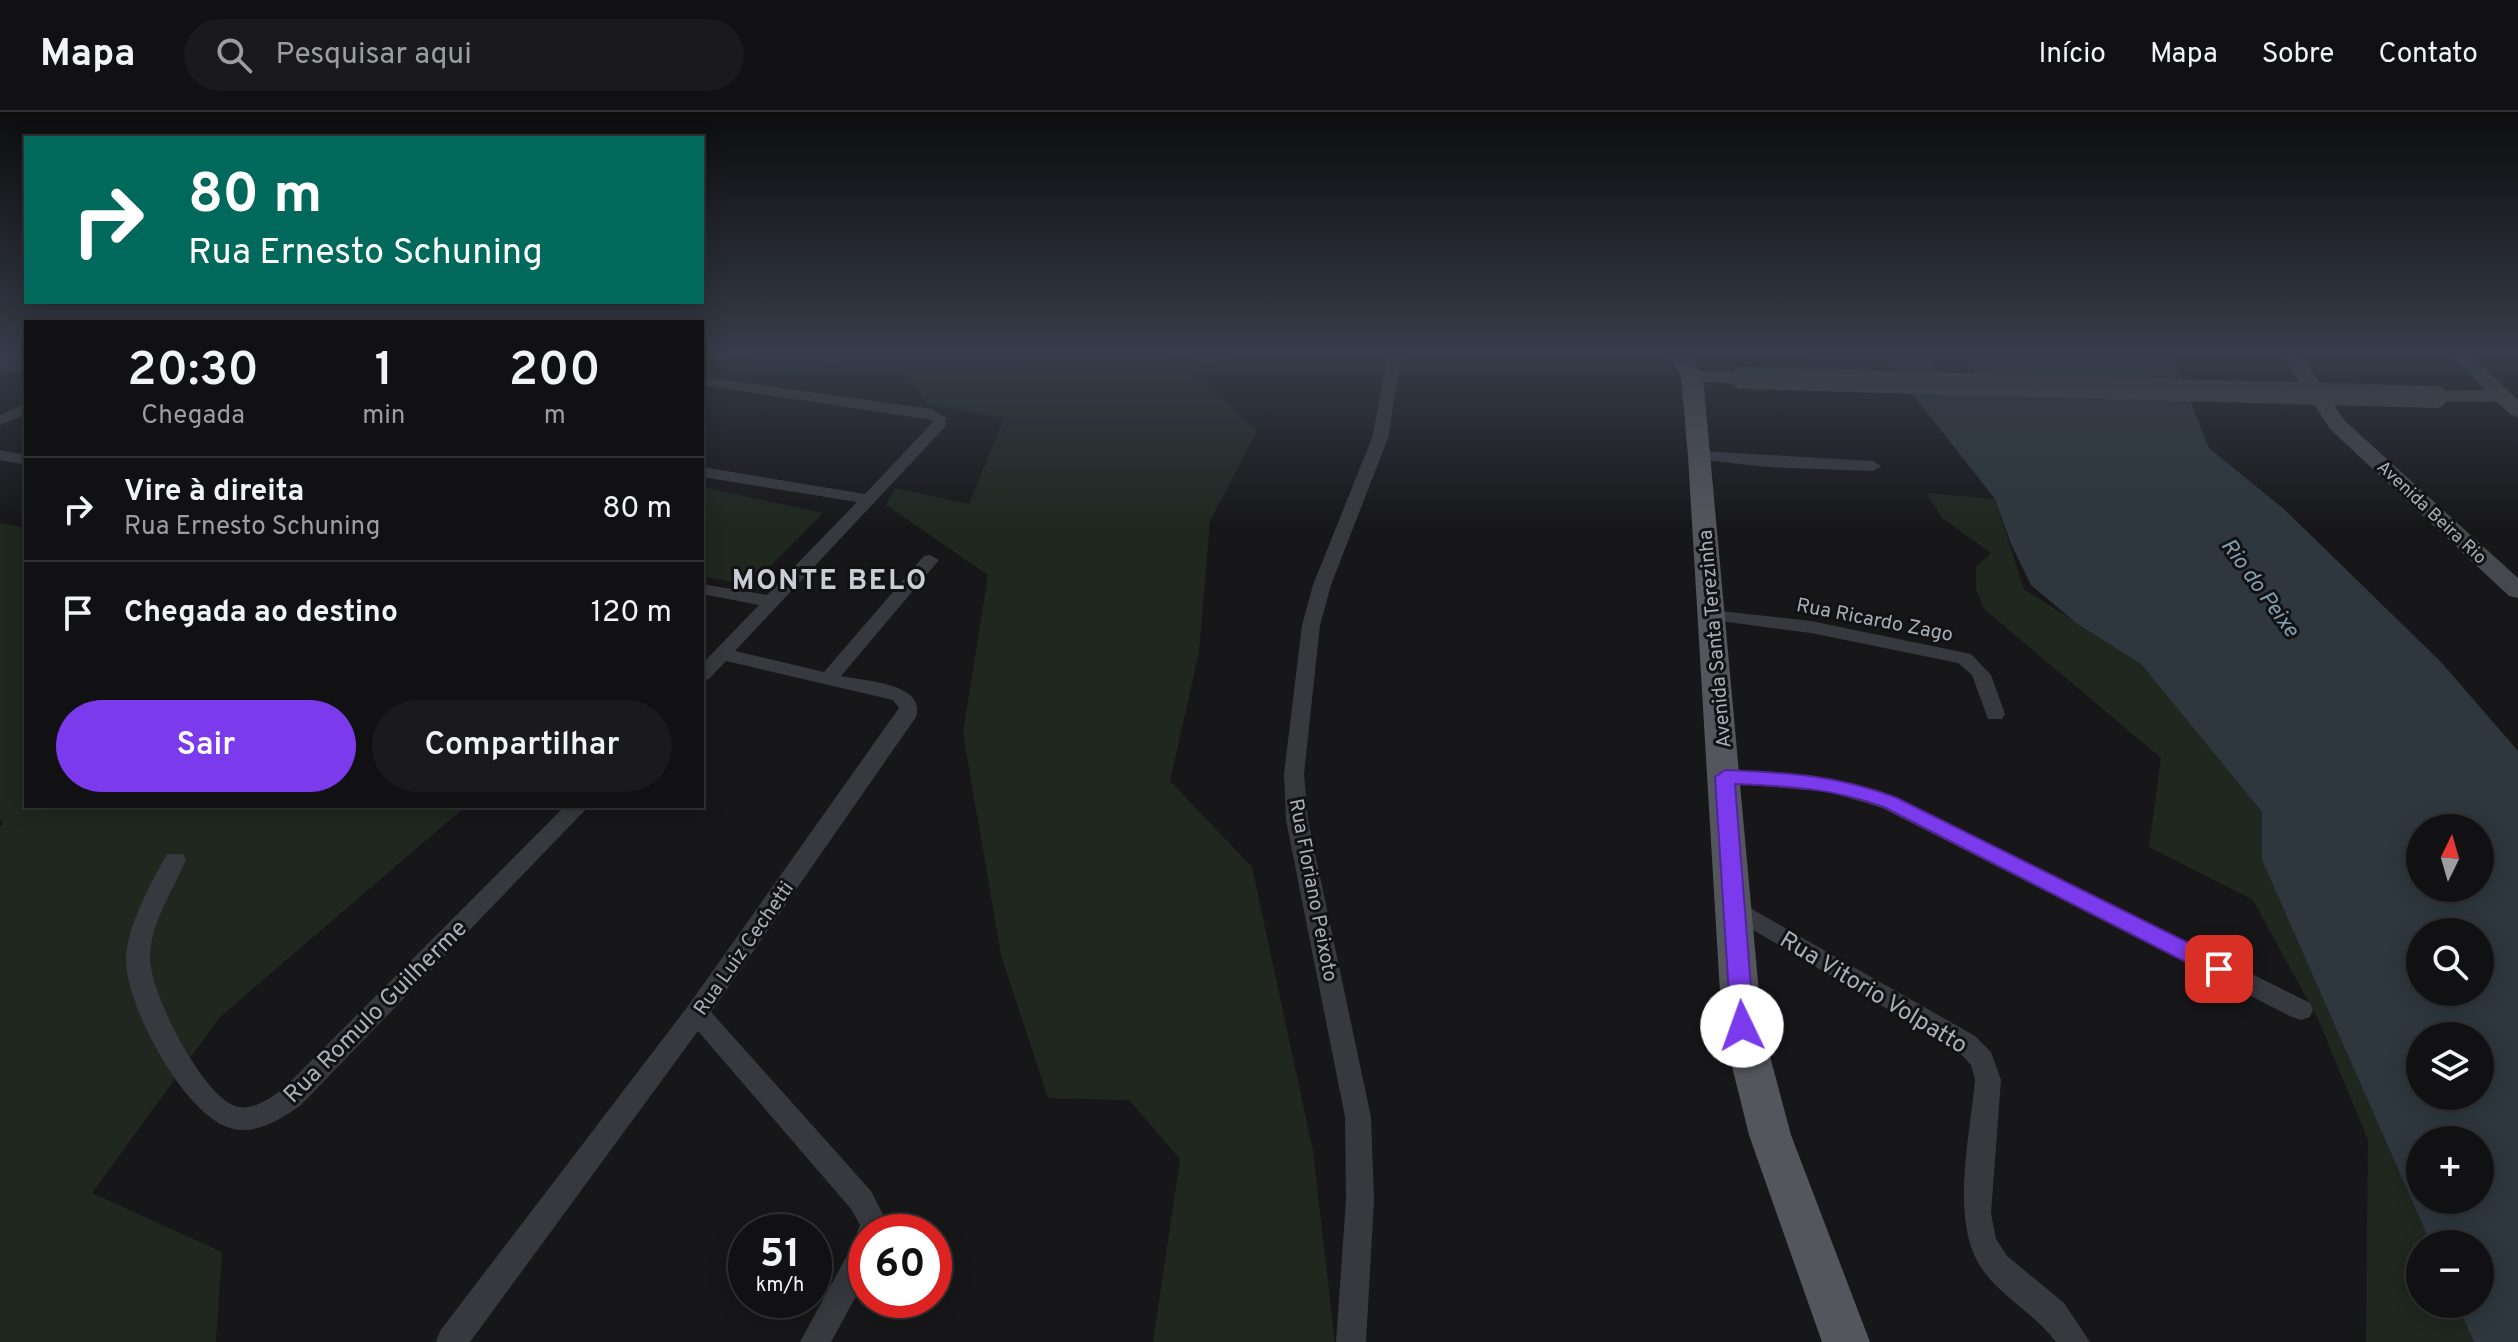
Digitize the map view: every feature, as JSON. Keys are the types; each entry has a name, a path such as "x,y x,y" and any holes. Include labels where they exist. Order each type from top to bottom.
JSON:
{"main road":[{"name":"Avenida Santa Terezinha","path":"1693,411 1700,456 1736,909 1742,1026 1770,1135 1846,1342"},
{"name":"Avenida Beira Rio","path":"2328,411 2337,425 2518,591"}],"street":[{"path":"0,421 19,411"},
{"path":"704,673 940,424 939,418 932,413 920,411"},
{"name":"Rua Floriano Peixoto","path":"1351,1342 1360,1200 1358,1117 1297,820 1294,774 1311,625 1322,585 1380,438 1385,411"},
{"path":"0,455 24,460"},
{"path":"1700,456 1873,466"},
{"path":"704,472 867,499"},
{"path":"828,679 930,560"},
{"path":"704,589 769,601"},
{"name":"Rua Ricardo Zago","path":"1711,615 1811,627 1964,658 1975,664 1982,673 1995,714"},
{"name":"Rua Luiz Cechetti","path":"451,1342 697,1013 906,717 909,708 907,700 899,695 722,654"},
{"path":"1725,777 1808,780 1852,788 1890,803 2301,1010"},
{"name":"Rua Romulo Guilherme","path":"175,860 144,935 138,960 142,982 159,1025 194,1083 216,1109 231,1117 250,1118 275,1110 292,1097 576,808"},
{"name":"Rua Vitorio Volpatto","path":"1736,909 1966,1043 1982,1060 1988,1080 1977,1213 1982,1244 1997,1266 2053,1313 2075,1342"},
{"path":"697,1013 861,1200 869,1214"},
{"path":"815,1342 848,1282"}],"shaded area":[{"path":"965,411 1236,411 1257,431 1210,521 1199,652 1170,781 1252,867 1313,1151 1335,1342 1153,1342 1180,1159 1129,1100 1048,1098 1001,955 963,733 988,575 886,505 895,488 969,504 1004,418"},
{"path":"704,487 823,513 751,586 704,576"},
{"path":"1926,493 1995,499 2024,589 2141,664 2262,812 2262,860 2406,1187 2406,1214 2418,1214 2425,1230 2406,1230 2406,1318 2463,1318 2474,1342 2366,1342 2368,1140 2318,1019 2253,900 2149,847 2161,758 1984,609 1976,589 1976,567 1991,553 1942,518"},
{"path":"0,523 24,528 24,808 464,808 220,1017 92,1193 222,1252 216,1342 0,1342 0,827 3,824 0,819"}],"water":[{"name":"Rio do Peixe","path":"1926,411 2195,411 2209,448 2285,510 2441,662 2518,751 2518,1342 2474,1342 2463,1318 2494,1318 2494,1230 2425,1230 2418,1214 2494,1214 2494,1126 2406,1126 2406,1187 2262,860 2262,812 2141,664 2076,623 2031,585 2011,544 1995,499"}],"district":[{"name":"MONTE BELO","path":"830,579"}],"route":[{"path":"1742,1026 1725,777 1808,780 1852,788 1890,803 2219,969"}]}
